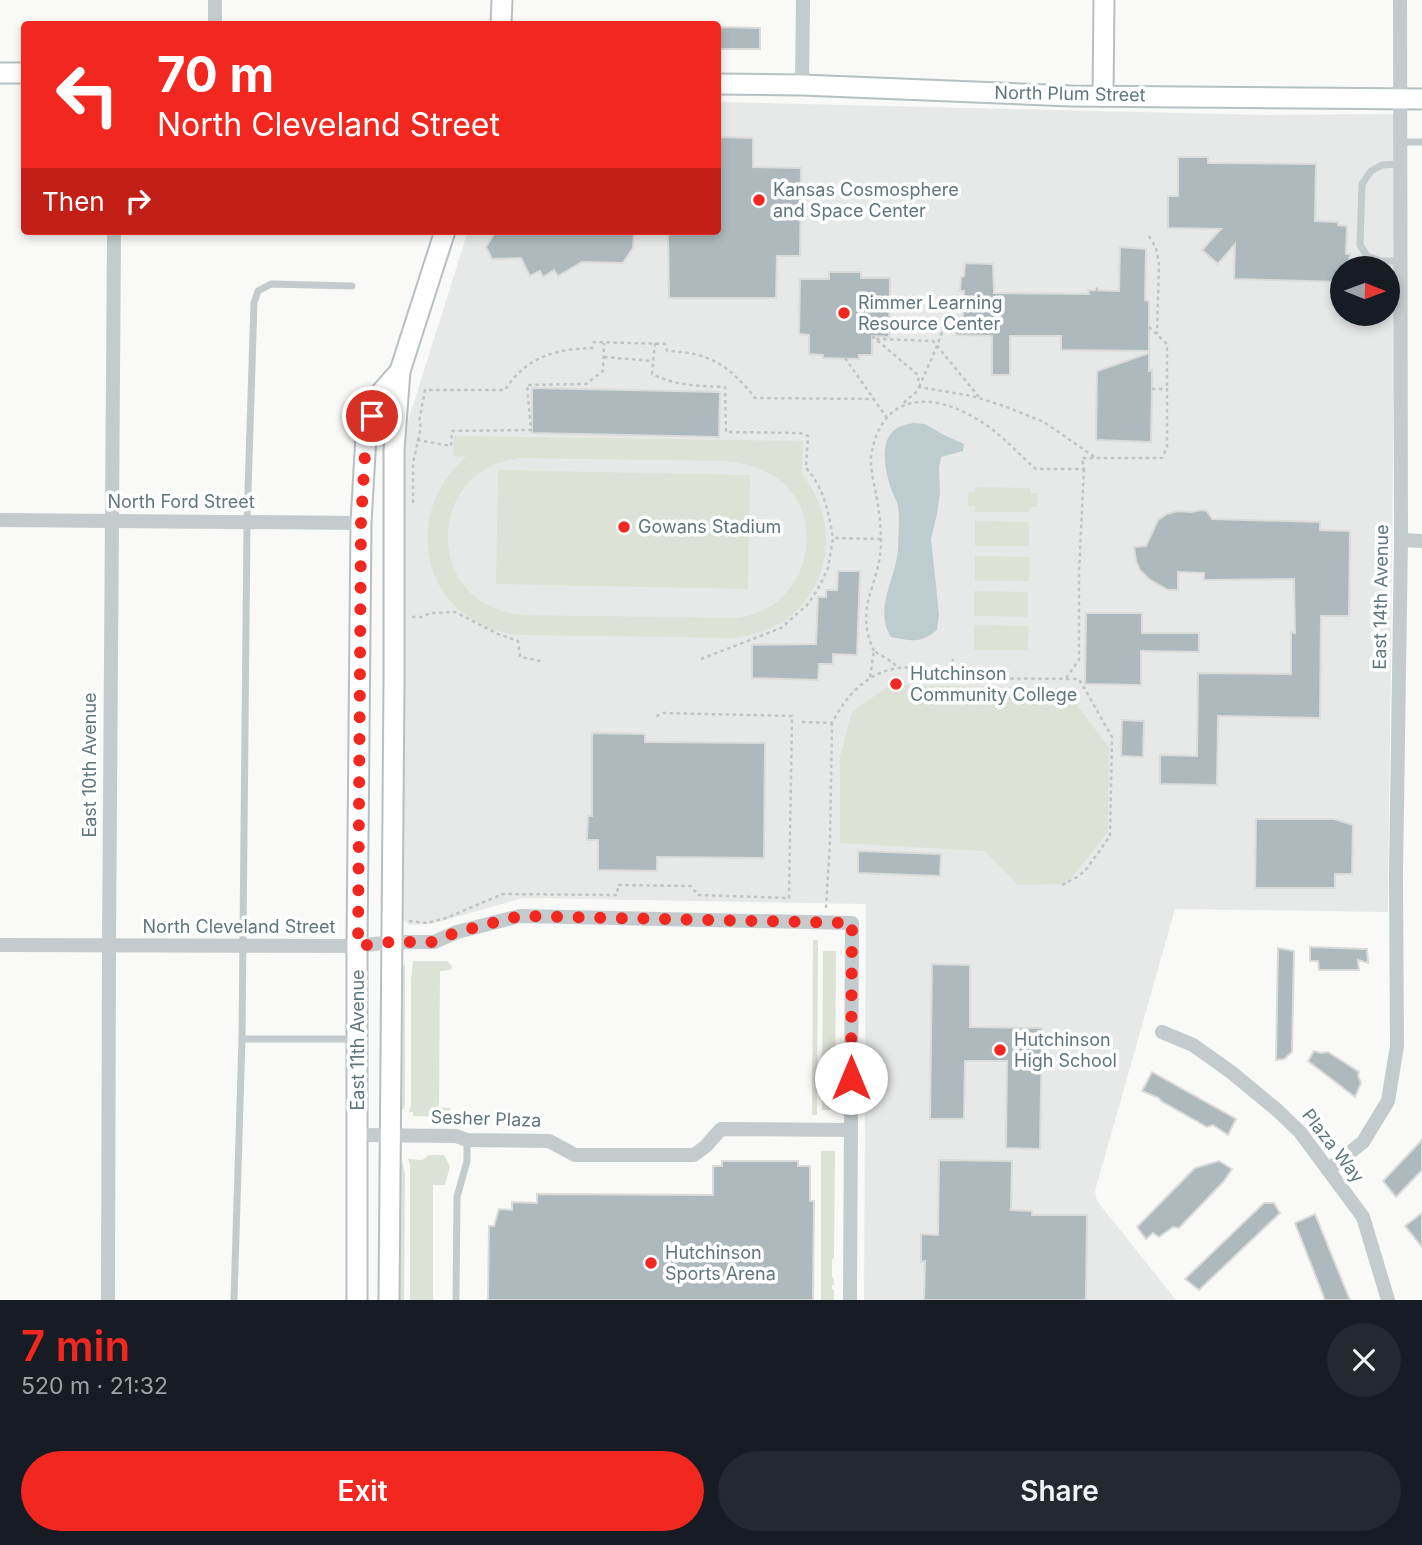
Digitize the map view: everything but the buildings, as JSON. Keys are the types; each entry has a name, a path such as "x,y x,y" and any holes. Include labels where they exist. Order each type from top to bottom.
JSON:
{"street":[{"path":"215,0 215,21"},
{"path":"500,21 502,0"},
{"path":"802,85 803,0"},
{"path":"1103,96 1104,0"},
{"name":"East 14th Avenue","path":"1400,0 1400,256"},
{"path":"0,73 21,73"},
{"name":"North Plum Street","path":"721,84 1103,96 1422,99"},
{"name":"East 10th Avenue","path":"108,1300 114,235"},
{"name":"East 11th Avenue","path":"389,1300 394,450 400,371 444,235"},
{"name":"East 14th Avenue","path":"1328,1170 1363,1142 1388,1101 1397,1046 1400,261"},
{"name":"East 11th Avenue","path":"357,1300 361,523 366,436 377,397 400,371"},
{"name":"North Ford Street","path":"0,520 361,523"},
{"path":"1401,540 1422,541"},
{"name":"North Cleveland Street","path":"0,945 358,946 391,942 434,942 457,932 520,916 852,923 850,1130"},
{"name":"Plaza Way","path":"1162,1032 1194,1045 1231,1072 1300,1132 1363,1217 1388,1300"},
{"name":"Sesher Plaza","path":"358,1135 549,1141 575,1155 694,1155 721,1129 850,1130"},
{"path":"850,1130 850,1300"}],"lane":[{"path":"1400,142 1422,142"},
{"path":"1367,256 1360,246 1362,184 1371,171 1382,165 1400,164"},
{"path":"234,1300 242,1039 247,522 254,303 258,291 271,284 352,286"},
{"path":"242,1039 357,1039"},
{"path":"456,1300 457,1197 467,1161 467,1140"}],"path":[{"path":"1149,236 1156,248 1159,264 1157,334"},
{"path":"1097,285 1097,290"},
{"path":"902,405 905,400 915,395 949,313 956,308 963,309"},
{"path":"1066,679 1079,660 1079,571 1084,469 1082,458 1162,458 1167,447 1167,344 1149,327"},
{"path":"919,387 918,375 874,338 933,341 981,399"},
{"path":"413,514 413,463 425,390 505,390 513,377 545,355 567,349 592,348 594,342 666,344 667,351 688,351 708,358 732,372 755,398 874,400"},
{"path":"417,440 451,446 452,431 531,430 527,385 586,384 603,371 604,342"},
{"path":"655,343 652,374 685,386 725,387 726,432 800,433 808,436 806,468 821,491 829,513 833,538 828,568 807,606 781,628 701,659"},
{"path":"603,357 653,361"},
{"path":"845,358 887,418"},
{"path":"919,387 1004,405 1044,422 1096,458"},
{"path":"1152,389 1167,389"},
{"path":"870,677 874,651 869,640 867,600 880,562 881,540 871,456 877,436 892,411 902,405 930,402 958,409 1007,440 1036,470 1084,469"},
{"path":"833,538 881,540"},
{"path":"412,617 455,612 518,641 520,657 541,661"},
{"path":"874,651 898,668"},
{"path":"949,672 953,659"},
{"path":"826,922 832,723 839,709 858,686 870,677 898,668 949,672 958,678 1079,679 1112,737 1110,836 1085,871 1062,885"},
{"path":"409,924 409,921 427,923 446,918 503,894 617,895 618,885 691,886 698,895 789,898 792,716 663,713 655,718"},
{"path":"802,722 832,723"}],"shaded area":[{"name":"Hutchinson Community College","path":"721,102 1264,115 1397,114 1395,256 1330,256 1330,326 1395,326 1388,912 1175,909 1095,1191 1097,1201 1176,1300 864,1300 866,904 523,898 431,924 409,925 401,918 404,452 408,421 467,235 721,235"},
{"path":"914,423 925,424 964,444 963,451 941,457 939,468 940,492 931,539 939,614 937,630 926,638 910,640 891,637 884,615 898,549 899,522 898,506 885,465 885,454 886,444 893,431"},
{"path":"454,436 803,441 802,475 821,508 825,527 823,564 808,598 789,618 767,629 736,638 523,635 490,628 463,613 444,592 432,567 427,539 431,510 444,482 466,457 453,456","holes":["519,458 727,461 756,467 782,482 802,511 806,528 803,562 796,579 773,605 760,611 738,618 516,614 491,607 479,600 461,581 452,563 448,544 454,507 463,490 476,476 496,464"]},
{"path":"498,470 750,475 748,589 496,584"},
{"path":"975,487 1030,488 1030,493 1038,493 1037,507 1030,507 1029,512 975,512 975,506 968,506 968,492 975,492"},
{"path":"975,521 1029,522 1029,546 975,546"},
{"path":"975,556 1030,557 1029,581 975,581"},
{"path":"974,591 1028,592 1028,617 974,616"},
{"path":"974,625 1029,626 1028,650 974,650"},
{"path":"890,685 1065,688 1109,748 1108,832 1067,884 1018,885 984,851 840,843 840,757 852,712"},
{"path":"813,940 818,940 817,1115 812,1115"},
{"path":"823,951 836,951 835,1110 822,1110"},
{"path":"413,961 447,961 452,966 451,970 440,971 439,1107 450,1108 446,1117 413,1116 413,1112 409,1112"},
{"path":"405,964 405,1105 404,1109 401,1109 400,971"},
{"path":"821,1151 835,1151 832,1260 834,1300 821,1300"},
{"path":"429,1155 444,1155 450,1166 445,1185 433,1185 433,1300 410,1300 408,1159 422,1160"},
{"path":"402,1161 405,1173 404,1300 398,1300 399,1166"}],"place":[{"name":"Kansas Cosmosphere and Space Center","path":"759,200"},
{"name":"Rimmer Learning Resource Center","path":"844,313"},
{"name":"Gowans Stadium","path":"624,527"},
{"name":"Hutchinson Community College","path":"896,684"},
{"name":"Hutchinson High School","path":"1000,1050"},
{"name":"Hutchinson Sports Arena","path":"651,1263"}],"route":[{"path":"372,416 366,436 361,523 358,946 391,942 434,942 457,932 520,916 852,923 851,1078"}]}
